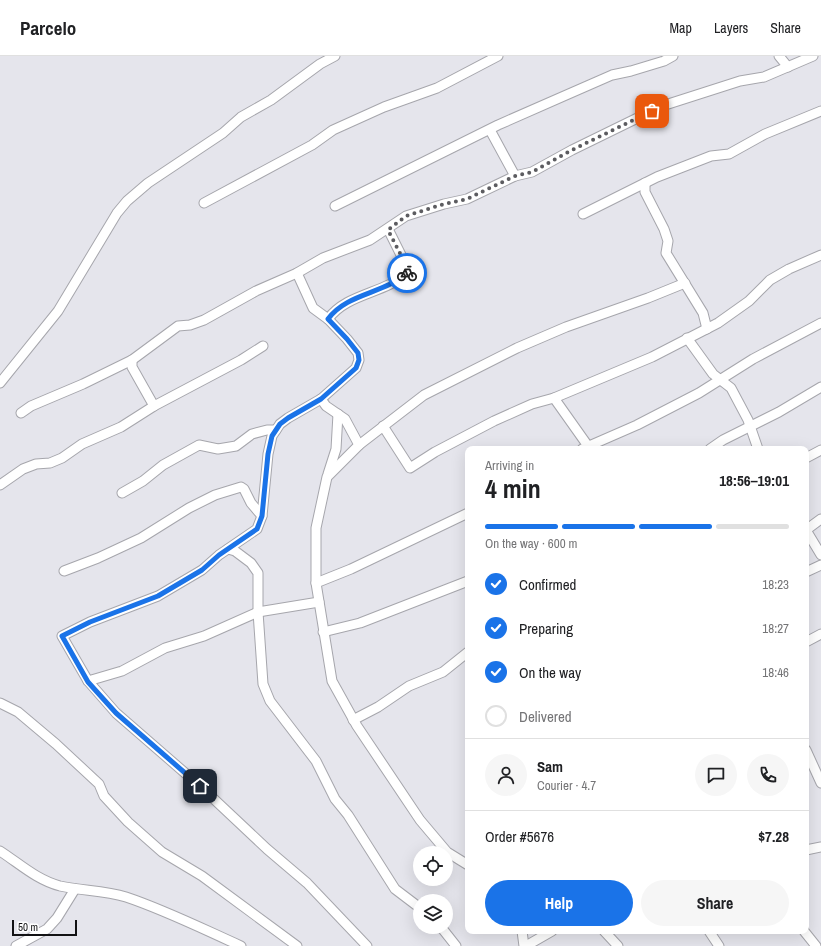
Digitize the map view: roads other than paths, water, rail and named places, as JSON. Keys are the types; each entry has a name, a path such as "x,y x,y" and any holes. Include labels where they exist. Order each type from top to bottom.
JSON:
{"street":[{"path":"320,64 325,56"},
{"path":"0,383 58,311 117,213 127,201 148,183 223,133 241,117 271,100 320,64 335,56"},
{"path":"204,203 312,145 333,130 384,107 437,88 498,56"},
{"path":"335,206 490,130 612,75 651,65 673,56"},
{"path":"779,56 788,67"},
{"path":"21,413 31,406 83,384 132,360 178,326 190,325 204,320 256,291 297,273 323,258 370,240 388,230 406,216 444,204 467,199 515,176 532,172 572,150 662,106 740,81 764,77 813,56"},
{"path":"584,214 645,183 711,156 729,154 765,134 821,111"},
{"path":"490,130 515,176"},
{"path":"645,183 645,192 668,241 666,253 703,313 707,329"},
{"path":"328,319 335,310 346,303 392,284 407,273 407,267 388,230"},
{"path":"383,426 410,468 435,452 494,421 532,404 554,398 652,357 707,329 749,301 770,280 789,269 821,256"},
{"path":"297,273 313,308 328,319 347,339 358,353 359,360 356,368 321,399 288,418 272,436 268,454 262,516 257,529 228,549 202,570 158,596 90,622 62,636 88,682 116,713 200,786 267,849 307,883 367,946"},
{"path":"328,477 349,453 424,396 517,348 566,327 648,298 685,283"},
{"path":"587,446 637,425 721,380 754,359 821,323"},
{"path":"687,338 713,374 731,388 748,420 757,446"},
{"path":"0,485 23,469 36,464 50,463 62,458 82,444 120,427 154,406 242,360 263,346"},
{"path":"132,360 132,367 154,406"},
{"path":"714,446 723,440 750,428 779,412 821,387"},
{"path":"554,398 584,446"},
{"path":"321,399 326,406 345,419 359,445"},
{"path":"338,414 336,449 316,528 316,583 332,681 353,720 420,820 447,852 465,863"},
{"path":"122,493 143,481 163,465 199,445 218,449 236,446 252,434 267,430 276,430"},
{"path":"336,449 349,453"},
{"path":"809,456 821,450"},
{"path":"64,571 141,538 189,508 215,495 241,487 244,489 251,503 262,516"},
{"path":"316,583 351,569 465,514"},
{"path":"809,528 821,519"},
{"path":"809,535 821,555"},
{"path":"228,549 235,551 250,563 258,573 258,612 263,684 270,701 316,761 335,798 348,815 395,889 413,903"},
{"path":"809,571 821,565"},
{"path":"323,632 360,622 465,582"},
{"path":"88,682 122,671 165,648 204,636 258,612 319,602"},
{"path":"809,640 821,634"},
{"path":"353,720 378,707 409,686 443,672 465,654"},
{"path":"0,703 18,712 56,744 99,784 104,796 128,822 162,852 202,876 297,946"},
{"path":"809,757 821,783"},
{"path":"809,849 821,847"},
{"path":"0,851 29,872 58,885 75,889 105,892 126,897 241,946"},
{"path":"460,860 465,856"},
{"path":"16,946 47,928 58,918 75,889"},
{"path":"447,934 456,946"},
{"path":"523,934 525,946 542,934"},
{"path":"607,934 618,946"},
{"path":"711,934 719,946"},
{"path":"806,934 816,946"}]}
